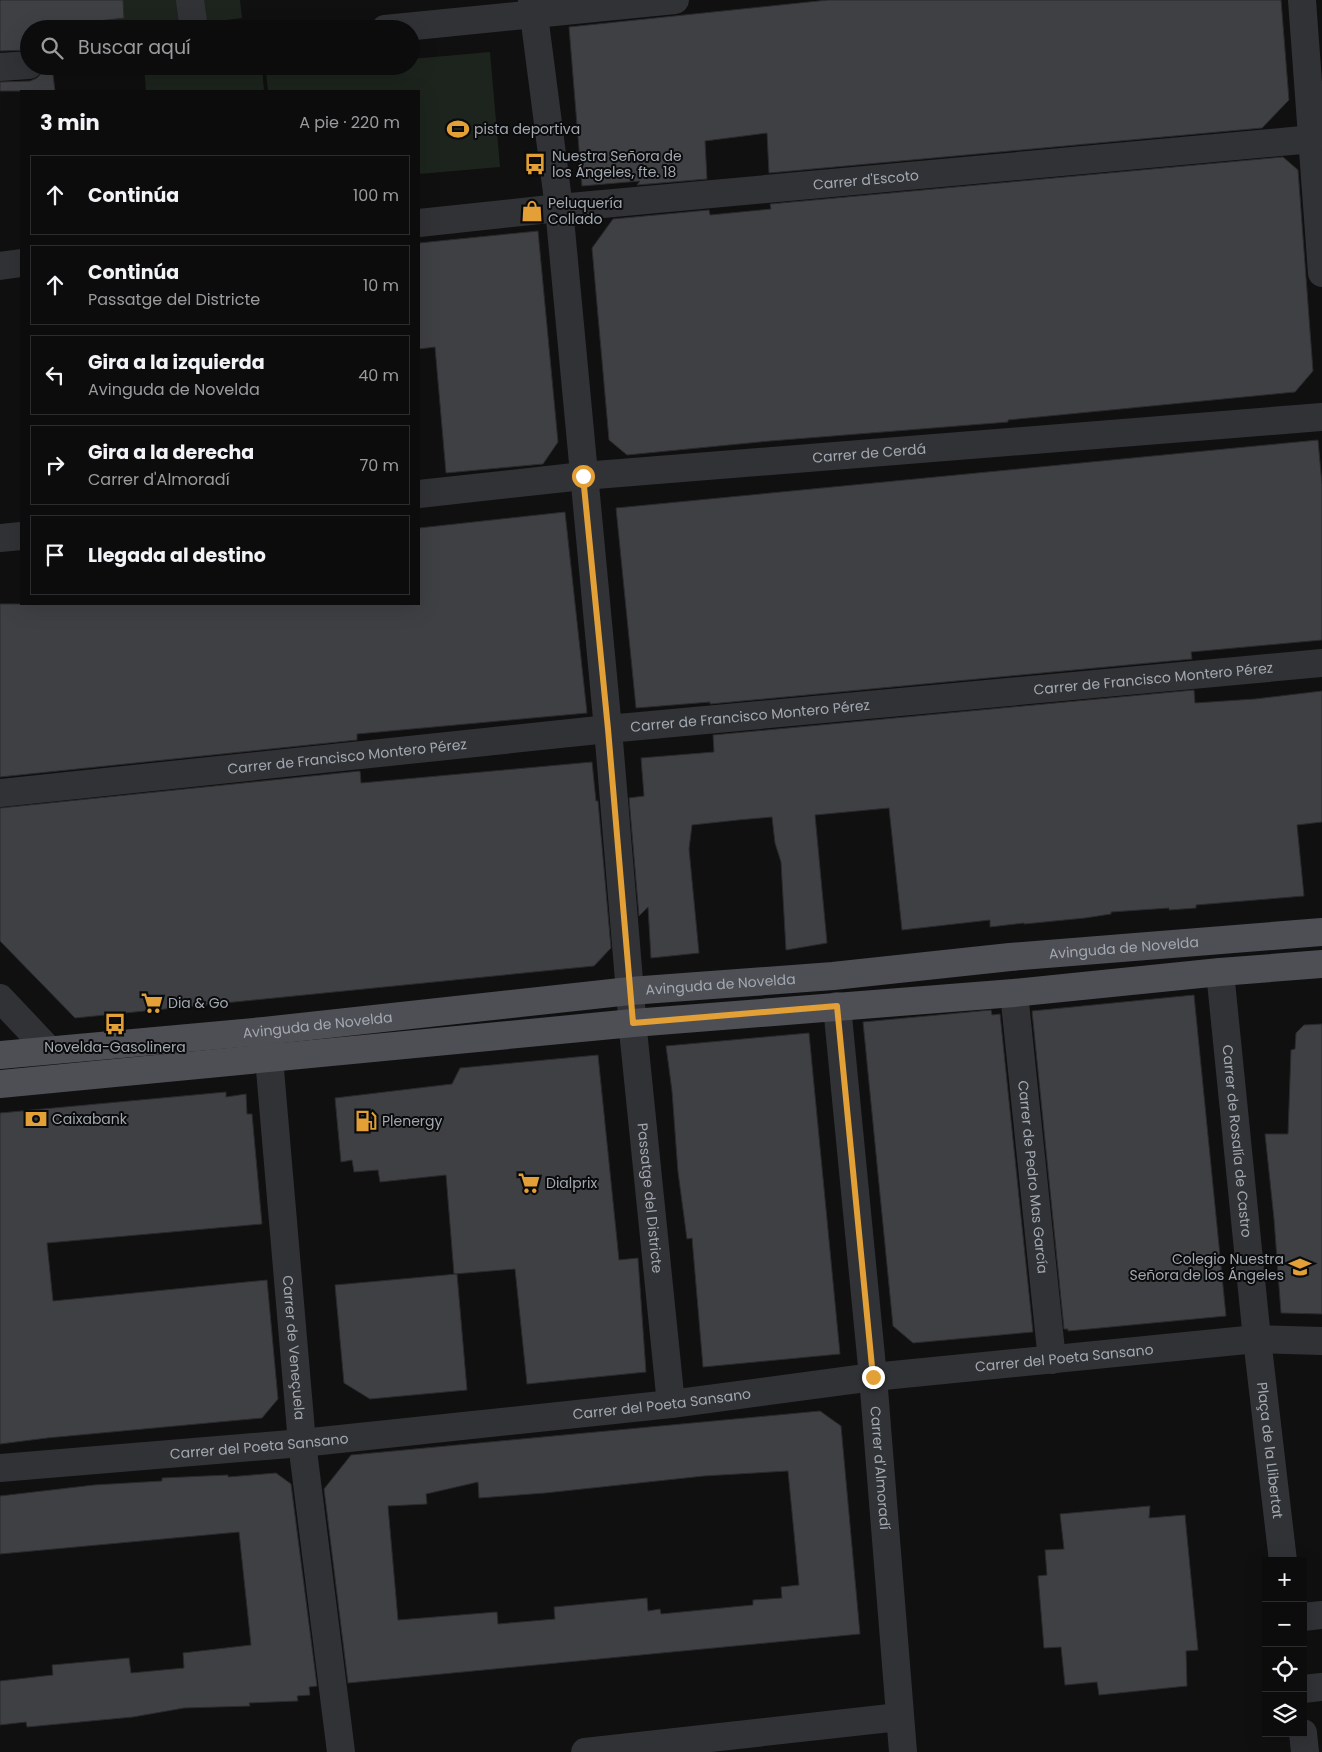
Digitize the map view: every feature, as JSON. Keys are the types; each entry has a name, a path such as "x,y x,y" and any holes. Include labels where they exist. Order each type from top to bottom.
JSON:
{"main road":[{"name":"Avinguda de Novelda","path":"0,1055 264,1031 630,991 834,976 1010,958 1322,932"},
{"name":"Avinguda de Novelda","path":"0,1084 633,1023 1014,993 1220,972 1322,964"}],"street":[{"path":"190,0 193,20"},
{"path":"420,24 532,7 675,0"},
{"path":"1302,0 1322,273"},
{"name":"Passatge del Districte","path":"532,7 559,208 608,729 630,991 671,1404"},
{"path":"0,67 20,66"},
{"name":"Carrer d'Escoto","path":"420,222 1313,139"},
{"path":"0,266 20,263"},
{"name":"Carrer de Cerdá","path":"420,494 583,476 1322,417"},
{"path":"0,538 20,536"},
{"name":"Carrer de Francisco Montero Pérez","path":"0,793 608,729 1322,663"},
{"name":"Carrer de Rosalía de Castro","path":"1220,972 1257,1339"},
{"name":"Carrer de Pedro Mas García","path":"1014,993 1052,1360"},
{"path":"0,998 50,1050"},
{"name":"Carrer d'Almoradí","path":"837,1006 873,1377 902,1752"},
{"name":"Carrer de Veneçuela","path":"264,1031 269,1058 302,1443 341,1752"},
{"name":"Carrer del Poeta Sansano","path":"0,1468 302,1443 671,1404 873,1377 1257,1339 1322,1341"},
{"name":"Plaça de la Llibertat","path":"1257,1339 1283,1557"},
{"path":"1307,1617 1322,1615"},
{"path":"1307,1689 1322,1687"},
{"path":"585,1752 899,1718"},
{"path":"1304,1737 1305,1752"}],"shaded area":[{"path":"0,0 240,0 242,18 226,20 20,20"},
{"name":"pista deportiva","path":"490,52 500,167 420,174 420,90 268,90 266,75 420,75 420,58"},
{"path":"145,75 263,75 264,90 146,90"}],"building":[{"path":"0,0 123,0 124,18 107,20 20,20 20,50 0,51"},
{"path":"828,0 1281,0 1289,100 1262,128 769,173 767,133 705,141 707,179 637,185 640,181 582,186 569,27"},
{"path":"40,75 53,75 55,90 0,91 0,82 30,81"},
{"path":"1283,157 1298,170 1313,371 1295,392 1008,420 1008,422 770,441 627,455 609,440 592,248 613,219 709,210 710,215 771,209 770,204"},
{"path":"538,231 558,442 543,464 446,473 435,347 420,349 420,243"},
{"path":"1318,440 1322,484 1322,640 1191,652 1192,659 710,704 710,702 636,708 616,508"},
{"path":"565,512 587,713 357,734 357,740 0,777 0,604 420,605 420,528"},
{"path":"1194,690 1195,703 1255,699 1322,691 1322,822 1297,825 1304,896 1196,905 1196,908 1111,912 1111,914 1085,918 990,927 990,920 902,930 889,808 815,815 827,943 786,950 781,862 775,843 772,817 738,820 692,825 689,849 699,953 651,958 648,907 639,916 629,798 644,796 641,758 714,752 713,735"},
{"path":"592,762 596,801 598,801 611,948 594,966 75,1018 0,941 0,808 360,771 361,783"},
{"path":"1194,995 1226,1316 1068,1331 1068,1329 1064,1329 1032,1011"},
{"path":"991,1010 992,1015 1000,1014 1033,1332 913,1343 893,1326 863,1022"},
{"path":"1322,1024 1322,1314 1281,1313 1265,1134 1288,1134 1291,1050 1295,1049 1296,1033 1304,1025"},
{"path":"809,1033 840,1354 703,1367 692,1238 687,1239 678,1172 672,1091 666,1046"},
{"path":"598,1055 619,1260 638,1258 646,1372 527,1384 515,1269 454,1274 446,1175 380,1182 378,1170 354,1172 352,1160 341,1162 335,1098 452,1084 460,1068"},
{"path":"226,1092 226,1097 246,1094 247,1114 252,1114 262,1224 47,1243 53,1301 267,1280 278,1399 262,1418 0,1444 0,1113"},
{"path":"457,1274 467,1390 370,1399 344,1383 335,1285"},
{"path":"820,1411 841,1426 860,1634 348,1683 324,1489 351,1455","holes":["788,1471 799,1585 781,1587 782,1598 753,1600 753,1605 661,1614 660,1609 648,1611 647,1598 554,1607 555,1619 498,1624 497,1612 398,1620 388,1506 427,1504 426,1494 478,1482 479,1498 704,1476"]},
{"path":"276,1473 291,1484 317,1686 309,1687 310,1695 297,1696 298,1701 249,1703 250,1706 184,1708 133,1717 27,1727 26,1722 0,1725 0,1681 53,1675 52,1665 129,1658 131,1673 184,1668 183,1653 251,1645 239,1532 0,1554 0,1496 94,1485 162,1481 162,1478 228,1475 228,1477"},
{"path":"1150,1506 1149,1518 1185,1515 1198,1650 1186,1651 1187,1686 1099,1695 1097,1682 1065,1685 1061,1647 1044,1648 1038,1576 1047,1575 1045,1550 1064,1549 1060,1514"}],"place":[{"name":"pista deportiva","path":"458,129"},
{"name":"Nuestra Señora de los Ángeles, fte. 18","path":"535,164"},
{"name":"Peluquería Collado","path":"532,211"},
{"name":"Dia & Go","path":"152,1003"},
{"name":"Novelda-Gasolinera","path":"115,1024"},
{"name":"Caixabank","path":"36,1119"},
{"name":"Plenergy","path":"366,1121"},
{"name":"Dialprix","path":"529,1183"},
{"name":"Colegio Nuestra Señora de los Ángeles","path":"1300,1267"}],"route":[{"path":"583,476 608,729 633,1023 837,1006 873,1377"}]}
